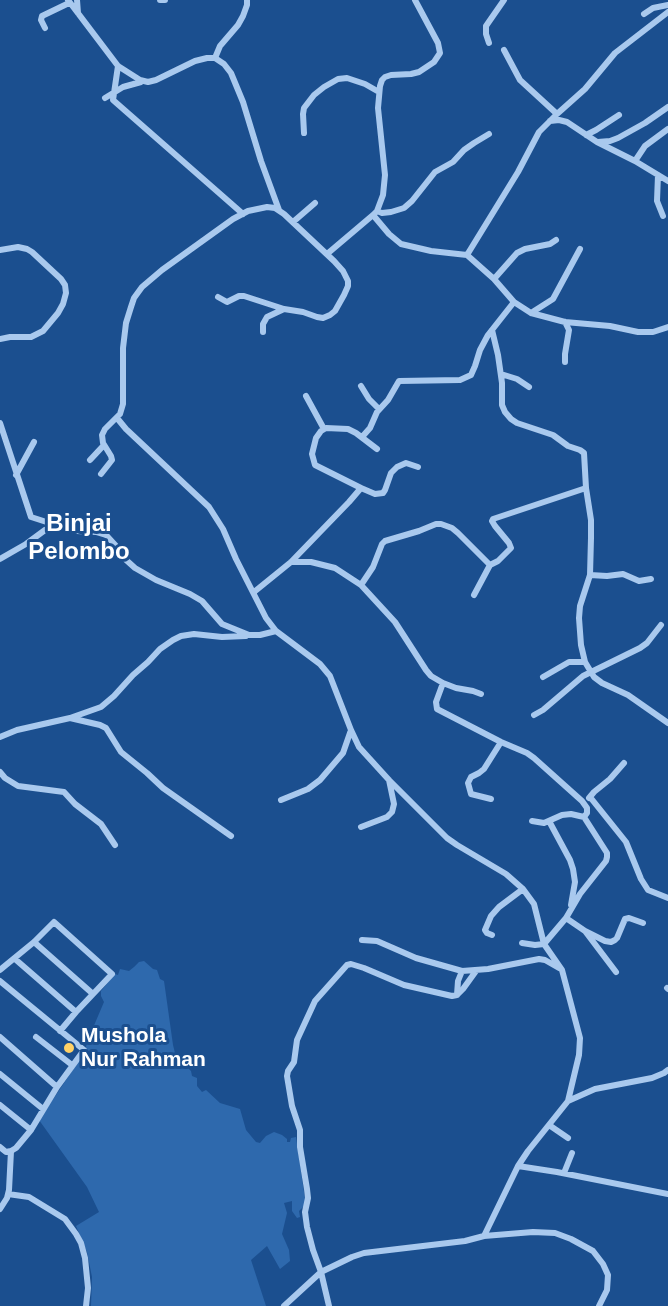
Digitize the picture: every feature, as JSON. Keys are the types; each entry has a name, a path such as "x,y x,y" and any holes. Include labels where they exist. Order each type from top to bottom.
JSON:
{"street":[{"path":"77,0 78,13"},
{"path":"160,0 165,0"},
{"path":"215,58 218,48 243,16 247,5 246,0"},
{"path":"327,254 375,213 383,195 385,175 379,124 379,92 385,77 419,72 434,62 440,53 438,43 415,0"},
{"path":"489,43 486,26 504,0"},
{"path":"654,0 666,5"},
{"path":"45,28 41,20 42,16 68,1 118,66 145,82"},
{"path":"644,14 653,8 666,5"},
{"path":"466,255 518,172 536,136 556,114 585,89 615,53 668,12"},
{"path":"504,50 520,80 556,114"},
{"path":"105,98 129,85 156,80 202,59 215,58 224,64 237,86 264,170 280,210"},
{"path":"118,66 113,100 243,214"},
{"path":"304,133 304,108 314,95 338,79 347,78 379,92"},
{"path":"597,142 618,138 668,107"},
{"path":"586,135 619,115"},
{"path":"549,121 567,122 597,142 668,181"},
{"path":"635,161 645,146 668,129"},
{"path":"375,213 404,208 435,172 453,162 468,147 489,134"},
{"path":"658,175 657,201 663,216"},
{"path":"293,222 315,203"},
{"path":"101,474 112,460 104,445 103,433 117,418 123,404 123,348 126,323 135,298 142,287 162,270 224,225 261,207 280,210 327,254 343,271 348,281 344,295 334,311 321,318 244,296 227,302 218,297"},
{"path":"375,213 389,234 401,244 466,255 494,279 514,302 531,313 566,322 610,326 639,332 653,332 668,327"},
{"path":"494,279 517,253 550,244 556,240"},
{"path":"0,250 18,247 32,252 61,279 66,293 58,313 43,331 31,337 0,339"},
{"path":"531,313 553,299 580,249"},
{"path":"362,437 399,381 460,380 471,375 480,350 514,302"},
{"path":"263,332 263,324 267,317 284,309"},
{"path":"565,362 569,330 566,322"},
{"path":"492,330 501,375 502,405 505,412 517,423 553,435 568,446 582,451 584,456 591,520 590,575 580,606 579,618 585,662 594,677 602,683 628,695 668,723"},
{"path":"501,375 517,379 529,387"},
{"path":"361,386 379,409"},
{"path":"306,396 324,429"},
{"path":"117,418 209,507 223,529 266,618 276,632 321,664 330,676 360,747 389,780 447,838 506,874 523,889 534,904 544,944 562,970 580,1038 579,1054 568,1101 518,1166 484,1236"},
{"path":"0,423 31,517 77,531 106,535 124,559 135,568 156,580 190,594 201,601 222,624 249,635"},
{"path":"377,448 350,430 324,429 313,446 313,463 375,494 382,494 386,490 391,473 397,467 406,463 418,467"},
{"path":"16,475 34,442"},
{"path":"90,460 104,445"},
{"path":"254,592 291,562 360,488"},
{"path":"474,595 490,565 498,561 511,548 495,526 493,519 586,488"},
{"path":"361,585 373,567 383,542 436,524 446,525 459,533 490,565"},
{"path":"0,559 45,530 59,526"},
{"path":"291,562 311,562 335,568 361,585 395,622 431,676 456,688 481,694"},
{"path":"590,575 623,574 639,580 651,579"},
{"path":"534,715 541,712 590,672 640,648 661,625"},
{"path":"0,736 96,710 108,702 160,649 181,636 194,634 222,637 276,632"},
{"path":"543,677 569,662 585,662"},
{"path":"443,683 436,702 437,709 534,758 585,804 587,811 584,817"},
{"path":"70,718 106,728 122,752 163,788 231,836"},
{"path":"281,801 308,789 320,780 343,753 351,730"},
{"path":"491,799 471,794 468,786 469,779 484,769 501,742"},
{"path":"585,804 590,796 624,763"},
{"path":"0,772 18,786 64,792 101,824 115,845"},
{"path":"360,827 387,817 392,812 394,804 389,780"},
{"path":"590,796 626,842 648,890 668,898"},
{"path":"522,943 544,944 566,918 580,894 607,859 607,853 584,817 571,814 562,815 542,824 532,821"},
{"path":"549,821 573,869 575,882 570,912"},
{"path":"492,935 485,930 491,916 523,889"},
{"path":"566,918 585,931 611,942 615,940 625,919 629,918 644,924"},
{"path":"0,970 54,922 112,974 60,1032"},
{"path":"585,931 616,972"},
{"path":"362,940 377,941 416,958 462,971 476,971 539,959 562,970"},
{"path":"34,942 93,994"},
{"path":"15,959 76,1012"},
{"path":"329,1306 307,1227 305,1212 308,1198 300,1147 300,1130 292,1106 287,1076 294,1062 297,1040 315,1001 341,969 349,964 372,971 404,986 447,995 457,995 476,971"},
{"path":"457,995 458,981 462,971"},
{"path":"0,981 84,1050 57,1086 31,1130 16,1148 4,1151 0,1147"},
{"path":"0,1037 57,1086"},
{"path":"36,1037 72,1065"},
{"path":"568,1101 596,1089 644,1080 668,1070"},
{"path":"1,1077 43,1108"},
{"path":"0,1105 31,1130"},
{"path":"549,1125 568,1137"},
{"path":"0,1209 8,1194 11,1151"},
{"path":"564,1173 572,1153"},
{"path":"518,1166 668,1194"},
{"path":"8,1194 28,1197 65,1219 76,1234 85,1258 88,1288 86,1306"},
{"path":"284,1306 321,1272 341,1261 364,1253 465,1241 484,1236 533,1232 555,1233 572,1239 593,1251 608,1275 607,1290 599,1306"}],"shaded area":[{"path":"144,961 157,970 160,979 164,981 173,1045 179,1069 186,1066 191,1071 192,1076 197,1078 197,1086 202,1092 206,1090 220,1103 240,1109 246,1130 256,1142 260,1143 274,1132 282,1135 287,1142 296,1137 305,1205 299,1211 300,1217 297,1218 292,1211 292,1201 284,1203 287,1213 282,1234 289,1250 290,1261 280,1269 267,1246 251,1260 266,1306 91,1306 92,1277 87,1252 76,1226 99,1212 87,1187 39,1120 85,1052 104,1002 101,991 115,974 118,975 120,969 129,971 139,962"}],"place":[{"name":"Mushola Nur Rahman","path":"69,1048"}],"district":[{"name":"Binjai Pelombo","path":"79,538"}]}
